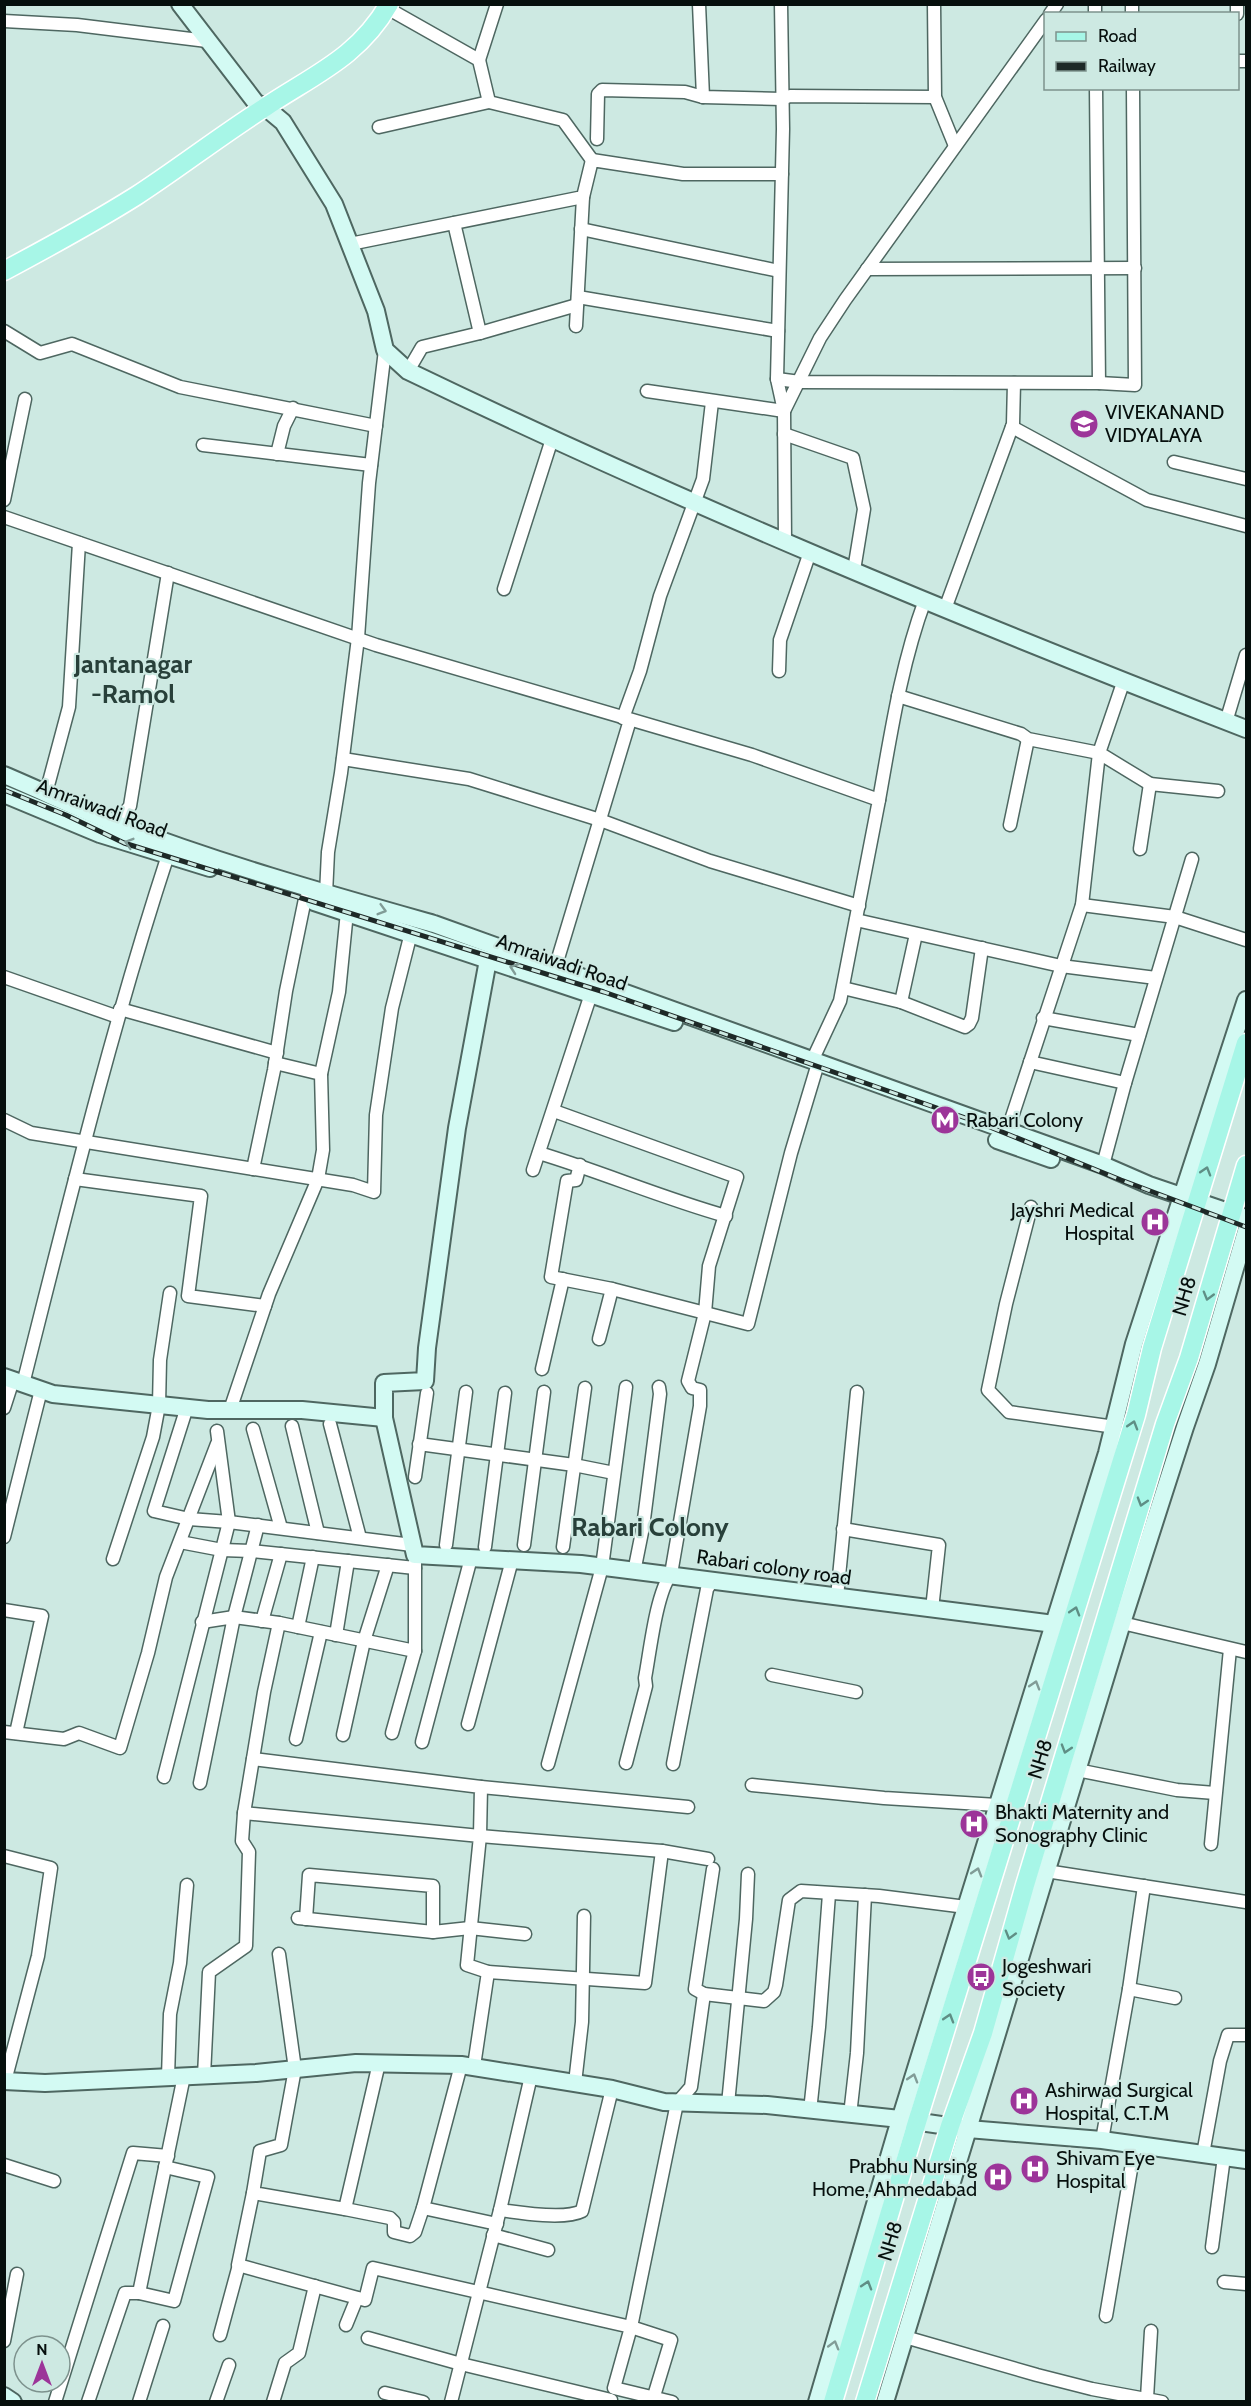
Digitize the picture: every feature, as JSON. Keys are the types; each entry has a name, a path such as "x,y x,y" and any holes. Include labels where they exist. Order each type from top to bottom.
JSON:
{"main road":[{"path":"4,261 85,218 260,105 341,60 367,37 385,6"},
{"path":"4,271 90,225 138,195 260,105"},
{"name":"NH8","path":"833,2402 908,2120 1136,1415 1152,1347 1189,1227 1188,1203 1246,1043"},
{"name":"NH8","path":"865,2402 959,2127 983,2033 1042,1828 1166,1424 1239,1219 1246,1165"}],"street":[{"path":"180,4 207,41 260,105 283,123 334,204 376,311 385,350 371,465 358,639 343,759 328,852 326,894"},
{"path":"489,102 479,60 497,4"},
{"path":"699,4 703,97"},
{"path":"781,4 782,174 777,379 784,411 784,541"},
{"path":"934,4 935,97 955,146"},
{"path":"385,6 479,60"},
{"path":"4,21 77,25 207,41"},
{"path":"784,411 820,338 1044,23"},
{"path":"1096,90 1099,382"},
{"path":"777,379 800,382 1099,382 1135,385 1133,90"},
{"path":"597,139 599,91 685,92 703,97 782,99 790,96 935,97"},
{"path":"379,127 489,102 562,120 592,160 683,174 782,174"},
{"path":"576,326 583,197 592,160"},
{"path":"350,244 583,197"},
{"path":"454,223 480,333"},
{"path":"581,230 779,271"},
{"path":"867,269 1135,268"},
{"path":"408,371 422,347 480,333 578,301 778,331"},
{"path":"4,331 40,353 72,344 180,387 376,426"},
{"path":"385,350 408,371 695,504 945,609 1246,729"},
{"path":"945,609 1012,427 1014,382"},
{"path":"647,391 784,411"},
{"path":"4,500 25,399"},
{"path":"553,974 600,820 660,596 703,479 712,402"},
{"path":"278,454 284,426 293,408"},
{"path":"1012,427 1147,500 1246,526"},
{"path":"784,434 853,458 864,509 854,570"},
{"path":"504,589 552,439"},
{"path":"203,445 371,465"},
{"path":"1174,462 1246,479"},
{"path":"4,517 358,639 752,755 879,800"},
{"path":"46,793 69,707 79,543"},
{"path":"779,672 780,640 810,552"},
{"path":"116,824 130,806 151,689 168,573"},
{"path":"580,1165 576,1180 567,1181 551,1277 612,1289 748,1324 814,1066 840,1001 898,696 914,629 925,600"},
{"path":"1226,722 1246,655"},
{"path":"1007,1132 1082,905 1099,753 1124,681"},
{"path":"898,696 1021,734 1028,739 1099,753 1150,784 1218,790"},
{"path":"1010,825 1028,739"},
{"path":"343,759 469,779 600,820 710,861 859,906"},
{"path":"4,775 116,824 326,894 434,924 553,974 1007,1132 1188,1203 1239,1219"},
{"path":"1140,849 1150,784"},
{"name":"Amraiwadi Road","path":"4,795 100,834 305,898 488,960 553,974 591,994 814,1066 1023,1150 1104,1171"},
{"path":"4,1408 75,1179 119,1013 168,855"},
{"path":"1104,1171 1125,1083 1191,859"},
{"path":"253,1169 305,898"},
{"path":"1082,905 1174,916 1246,940"},
{"path":"230,1410 265,1306 318,1179 323,1150 321,1074 339,992 347,912"},
{"path":"856,920 1061,966 1156,978"},
{"path":"4,1120 31,1133 353,1185 374,1192 378,1103 392,1008 411,933"},
{"path":"900,1002 916,934"},
{"path":"843,988 900,1002 965,1027 969,1024 982,948"},
{"path":"392,1733 415,1651 414,1556 384,1418 384,1383 425,1381 428,1337 457,1128 488,960"},
{"path":"4,977 276,1058 321,1074"},
{"path":"533,1170 591,994"},
{"path":"817,2402 908,2120 966,1907 1114,1427 1134,1344 1188,1203 1246,1000"},
{"path":"1043,1018 1139,1035"},
{"path":"1030,1062 1125,1083"},
{"path":"554,1112 737,1177 709,1266 705,1313 688,1381 692,1388 700,1390 700,1406 671,1574 662,1596 645,1678 646,1686 626,1763"},
{"path":"539,1153 580,1165 678,1203 726,1216"},
{"path":"75,1179 201,1196 188,1296 265,1306"},
{"path":"1031,1207 1006,1304 988,1390 1009,1412 1114,1427"},
{"path":"885,2402 959,2127 1046,1871 1122,1623 1207,1364 1246,1231"},
{"path":"542,1369 563,1279"},
{"path":"599,1339 612,1289"},
{"path":"113,1558 153,1437 159,1405 160,1360 170,1293"},
{"path":"14,1380 54,1394 159,1405 230,1410 302,1410 384,1418"},
{"path":"548,1764 602,1567 626,1387"},
{"path":"634,1572 643,1527 659,1387"},
{"path":"563,1547 585,1388"},
{"path":"4,1537 42,1390"},
{"path":"446,1545 466,1392"},
{"path":"524,1545 544,1392"},
{"path":"837,1597 857,1392"},
{"path":"485,1547 505,1393"},
{"path":"415,1477 427,1394"},
{"path":"187,1407 154,1512 189,1519 229,1521 360,1538 414,1556"},
{"path":"330,1424 360,1538"},
{"path":"292,1426 318,1533"},
{"path":"254,1429 281,1528"},
{"path":"4,1611 42,1616 10,1732 64,1739 79,1733 120,1748 148,1653 166,1577 217,1437 229,1521 164,1777"},
{"path":"419,1444 574,1465 615,1473"},
{"path":"200,1783 234,1617 258,1525"},
{"path":"843,1529 939,1545 932,1610"},
{"path":"180,1542 222,1550 387,1565 414,1556"},
{"path":"262,1621 281,1554"},
{"name":"Rabari colony road","path":"414,1556 512,1560 671,1574 932,1610 1054,1624"},
{"path":"298,1627 314,1557"},
{"path":"422,1742 471,1558"},
{"path":"468,1724 512,1560"},
{"path":"336,1635 348,1561"},
{"path":"343,1735 364,1641 387,1565"},
{"path":"673,1764 707,1589 712,1581"},
{"path":"202,1622 234,1617 279,1623 415,1651"},
{"path":"204,2076 209,1971 246,1946 249,1852 242,1841 244,1813 264,1692 279,1623"},
{"path":"1122,1623 1246,1652"},
{"path":"296,1739 321,1632"},
{"path":"1210,1844 1230,1649"},
{"path":"772,1675 856,1692"},
{"path":"253,1759 481,1787 688,1807"},
{"path":"1077,1770 1177,1790 1215,1793"},
{"path":"752,1785 884,1798 997,1805"},
{"path":"481,1787 480,1836 466,1965 488,1971 645,1983 662,1851"},
{"path":"244,1813 662,1851 710,1864 695,1989 704,1995 764,2001 774,1992 789,1900 801,1891 865,1895 966,1907"},
{"path":"4,1856 51,1868 38,1956 5,2081 45,2083 204,2076 379,2063 468,2066 612,2089 676,2103 767,2105 959,2127 1102,2140 1246,2160"},
{"path":"1046,1871 1246,1902"},
{"path":"728,2104 746,1920 748,1874"},
{"path":"433,1932 433,1887 309,1875 302,1919 433,1932 470,1928 525,1934"},
{"path":"139,2293 166,2162 176,2077 170,2014 180,1963 187,1885"},
{"path":"1102,2140 1129,1989 1143,1886"},
{"path":"810,2111 829,1894"},
{"path":"850,2115 857,2053 865,1895"},
{"path":"574,2083 582,2022 581,1979 584,1916"},
{"path":"220,2335 239,2265 260,2151 281,2145 295,2069 279,1954"},
{"path":"253,2193 390,2218 394,2222 394,2232 410,2236 415,2232 468,2066 488,1971"},
{"path":"1129,1989 1175,1998"},
{"path":"612,2397 631,2327 676,2103 692,2087 704,1995"},
{"path":"1203,2154 1220,2061 1228,2036 1246,2036"},
{"path":"345,2210 379,2063"},
{"path":"451,2402 480,2294 531,2076"},
{"path":"500,2211 536,2215 575,2214 582,2211 612,2089"},
{"path":"1106,2316 1135,2146"},
{"path":"55,2402 133,2153 208,2177 174,2301 139,2293 125,2293 88,2402"},
{"path":"1212,2247 1224,2157"},
{"path":"4,2165 54,2181"},
{"path":"423,2208 495,2230 548,2250"},
{"path":"239,2265 365,2300 373,2268 631,2327 671,2340 654,2396"},
{"path":"4,2341 17,2274"},
{"path":"1224,2282 1246,2284"},
{"path":"273,2402 285,2363 299,2353 315,2286"},
{"path":"346,2325 357,2298"},
{"path":"139,2402 163,2326"},
{"path":"1147,2398 1150,2331"},
{"path":"904,2337 1037,2375 1162,2402"},
{"path":"368,2338 461,2364 612,2397 654,2396 672,2402"},
{"path":"216,2402 229,2365"},
{"path":"385,2393 423,2402"},
{"path":"4,2396 13,2402"}],"railway":[{"path":"4,790 66,815 124,843 604,992 980,1123 1246,1227"}],"place":[{"name":"VIVEKANAND VIDYALAYA","path":"1084,424"},
{"name":"Rabari Colony","path":"945,1120"},
{"name":"Jayshri Medical Hospital","path":"1155,1222"},
{"name":"Bhakti Maternity and Sonography Clinic","path":"974,1824"},
{"name":"Jogeshwari Society","path":"981,1977"},
{"name":"Ashirwad Surgical Hospital, C.T.M","path":"1024,2101"},
{"name":"Shivam Eye Hospital","path":"1035,2169"},
{"name":"Prabhu Nursing Home, Ahmedabad","path":"998,2177"}],"district":[{"name":"Jantanagar -Ramol","path":"133,679"},
{"name":"Rabari Colony","path":"650,1527"}]}
